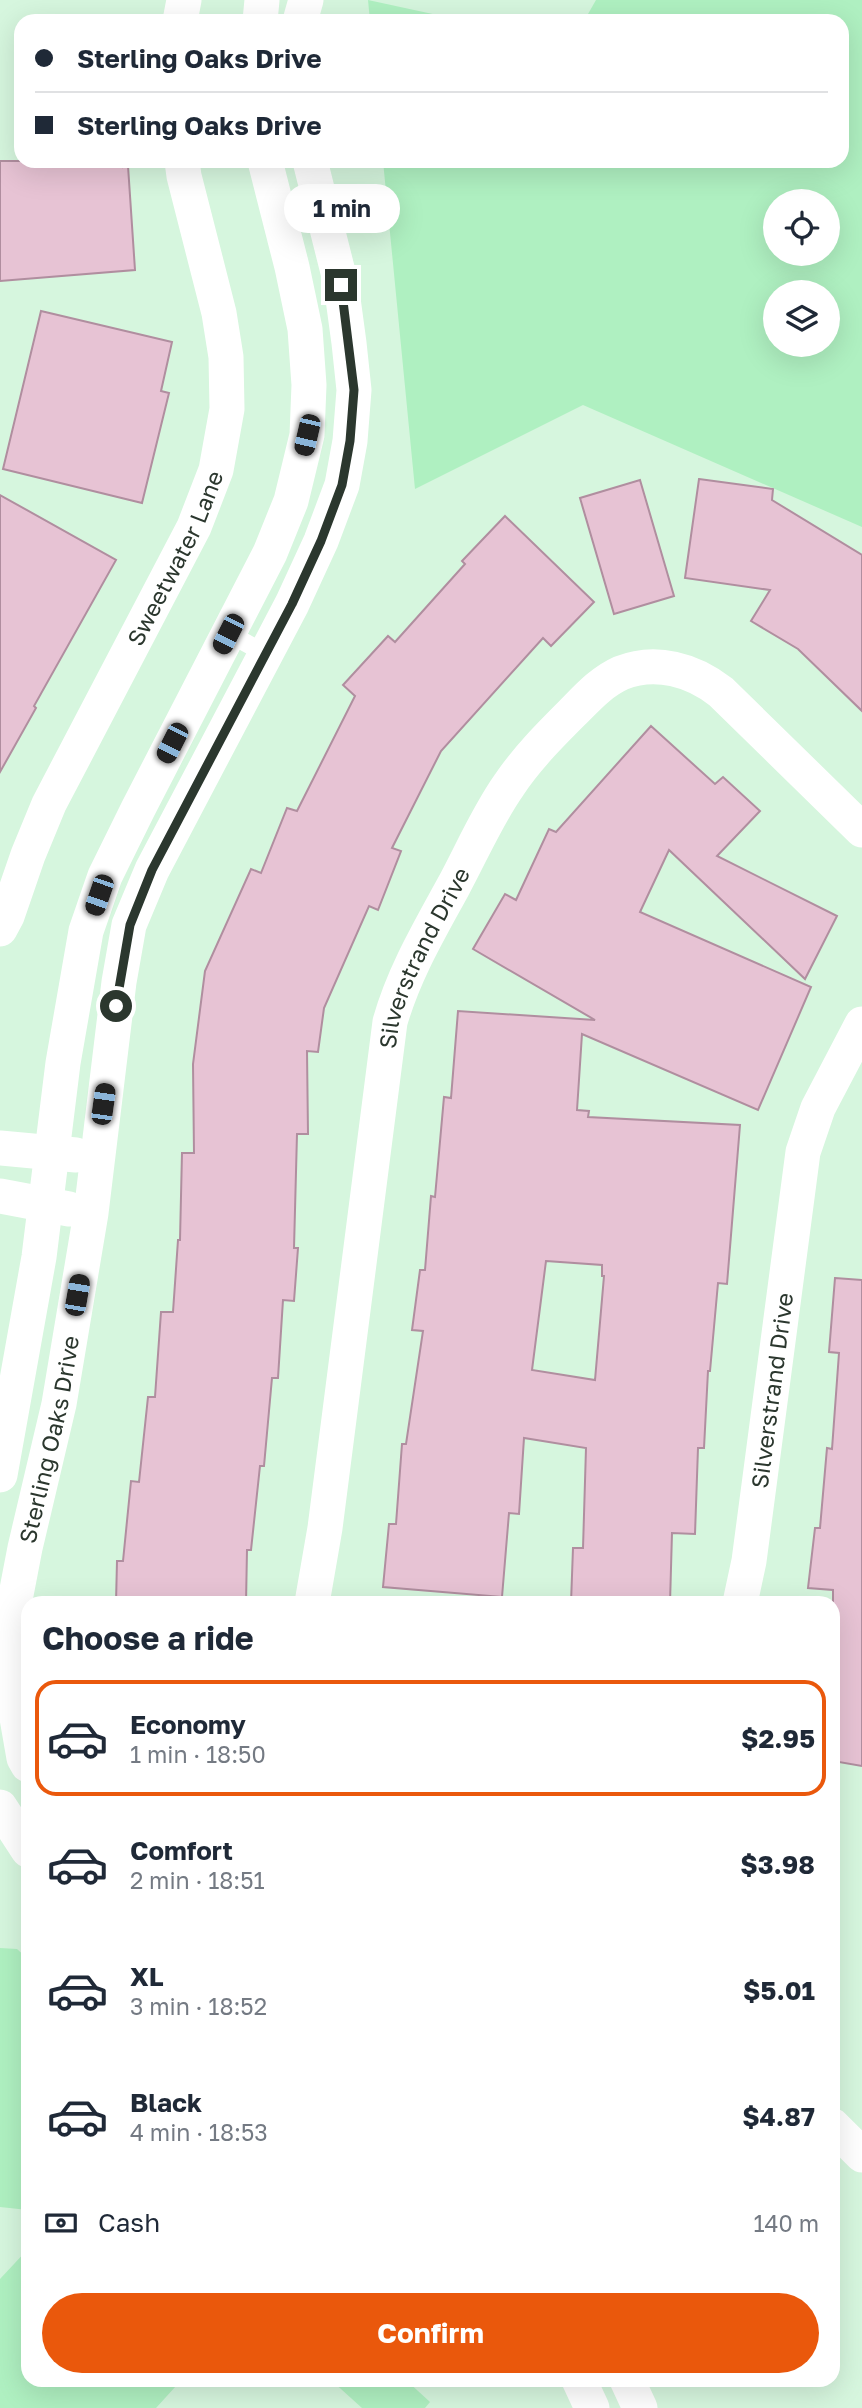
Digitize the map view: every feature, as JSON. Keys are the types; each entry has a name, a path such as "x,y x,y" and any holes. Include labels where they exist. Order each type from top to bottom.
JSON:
{"street":[{"name":"Sweetwater Lane","path":"0,929 49,804 194,527 216,470 227,409 226,357 219,313 183,168"},
{"name":"Sterling Oaks Drive","path":"0,1475 30,1310 75,988 90,920 105,876 270,553 291,501 307,435 309,385 305,329 267,168"},
{"name":"Sterling Oaks Drive","path":"17,1762 6,1690 9,1631 25,1548 59,1404 91,1213 119,982 130,925 152,870 292,604 321,541 342,485 350,441 354,390 341,285 312,168"},
{"name":"Silverstrand Drive","path":"313,1596 325,1528 390,1021 409,968 509,785 545,739 599,686 622,673 652,667 669,667 697,676 721,692 862,830"},
{"name":"Silverstrand Drive","path":"742,1596 749,1562 803,1152 818,1108 862,1024"},
{"path":"0,1148 97,1157"},
{"path":"0,1196 91,1213"},
{"path":"0,1807 21,1839"},
{"path":"840,2133 862,2155"},
{"path":"582,2387 592,2408"},
{"path":"630,2387 640,2408"}],"lane":[{"path":"228,634 266,654"}],"green space":[{"path":"368,0 433,14 369,14"},
{"path":"596,0 862,0 862,527 583,405 415,489 384,168 849,168 849,14 588,14"},
{"path":"0,1948 17,1949 21,1953 21,2209 0,2207"},
{"path":"21,2256 21,2387 175,2387 156,2408 0,2408 0,2279"},
{"path":"339,2387 414,2387 430,2402 425,2408 362,2408"}],"building":[{"path":"0,161 14,161 14,168 128,168 135,270 0,281"},
{"path":"41,311 172,342 161,391 169,393 142,503 3,469"},
{"path":"699,479 773,489 772,500 862,555 862,711 798,649 751,621 770,590 685,578"},
{"path":"640,480 674,596 614,614 580,498"},
{"path":"0,495 116,560 0,772"},
{"path":"505,516 594,602 551,646 543,638 441,751 392,848 401,851 378,910 369,906 324,1008 318,1052 307,1051 308,1134 297,1134 294,1248 298,1248 294,1301 283,1300 278,1378 272,1378 264,1466 260,1466 251,1550 247,1550 246,1596 116,1596 117,1561 123,1561 131,1481 139,1482 148,1397 155,1397 161,1312 173,1312 180,1240 182,1153 194,1153 193,1064 205,971 251,869 261,873 287,808 297,811 355,696 343,685 388,636 395,642 465,564 462,561"},
{"path":"651,726 715,784 723,777 760,811 717,856 837,916 805,979 669,850 640,912 811,987 758,1110 582,1034 577,1110 589,1111 588,1117 740,1125 727,1284 718,1283 708,1371 704,1448 698,1448 695,1534 672,1533 670,1596 571,1596 573,1548 583,1548 586,1448 524,1438 519,1514 509,1513 502,1596 383,1587 389,1524 396,1524 402,1444 406,1444 423,1331 412,1330 420,1270 425,1270 431,1196 435,1197 444,1097 451,1098 458,1011 595,1020 473,949 505,894 516,900 549,829 556,832","holes":["546,1261 602,1265 595,1380 532,1370"]},
{"path":"835,1278 862,1280 862,1766 840,1762 840,1596 833,1596 833,1590 808,1588 815,1528 820,1528 827,1448 832,1449 839,1353 829,1352"}],"route":[{"path":"116,1006 130,925 152,870 292,604 321,541 342,485 350,441 354,390 341,285"}]}
